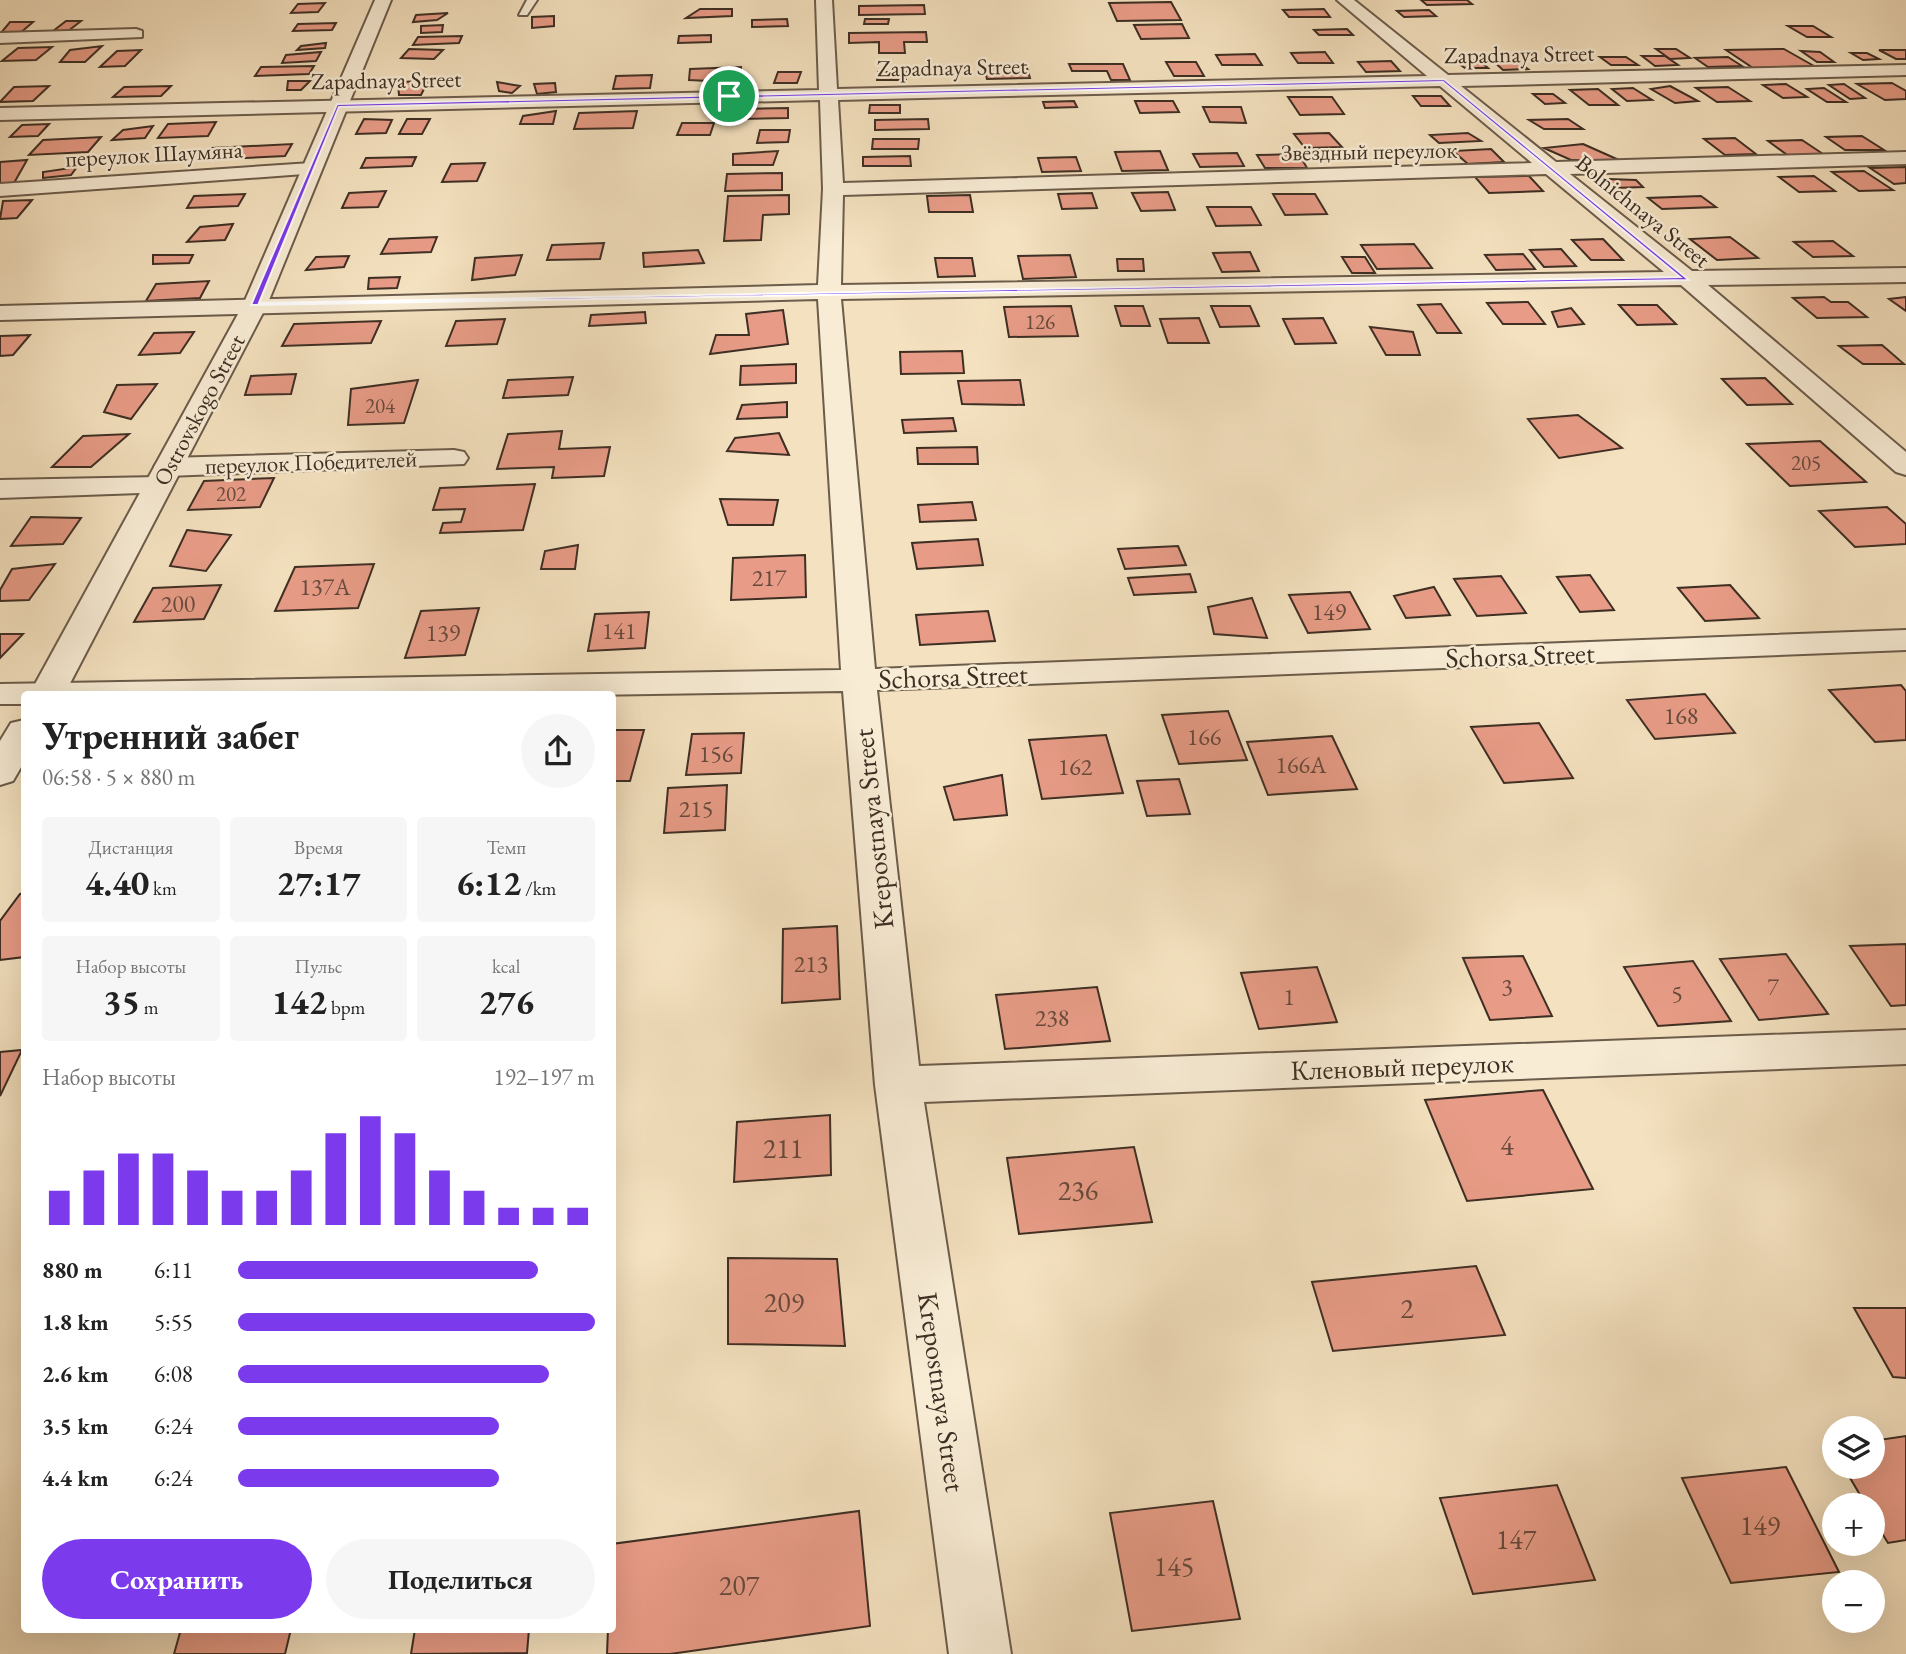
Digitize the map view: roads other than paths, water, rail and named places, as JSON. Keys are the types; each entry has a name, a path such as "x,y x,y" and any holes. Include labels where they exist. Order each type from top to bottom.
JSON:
{"street":[{"name":"Ostrovskogo Street","path":"49,691 255,305 383,0"},
{"name":"Krepostnaya Street","path":"824,0 833,189 829,292 859,680 898,1085 980,1654"},
{"name":"Bolnichnaya Street","path":"1345,0 1687,279 1906,466"},
{"path":"0,38 136,34"},
{"name":"Zapadnaya Street","path":"0,114 1906,70"},
{"name":"Звёздный переулок","path":"833,189 1906,158"},
{"name":"переулок Шаумяна","path":"0,190 310,169"},
{"path":"0,313 829,292 1906,275"},
{"name":"переулок Победителей","path":"0,489 454,458"},
{"name":"Schorsa Street","path":"221,691 859,680 1906,640"},
{"name":"Schorsa Street","path":"0,694 21,694"},
{"path":"0,773 21,736"},
{"name":"Кленовый переулок","path":"898,1085 1906,1047"}],"lane":[{"path":"523,13 532,0"}]}
